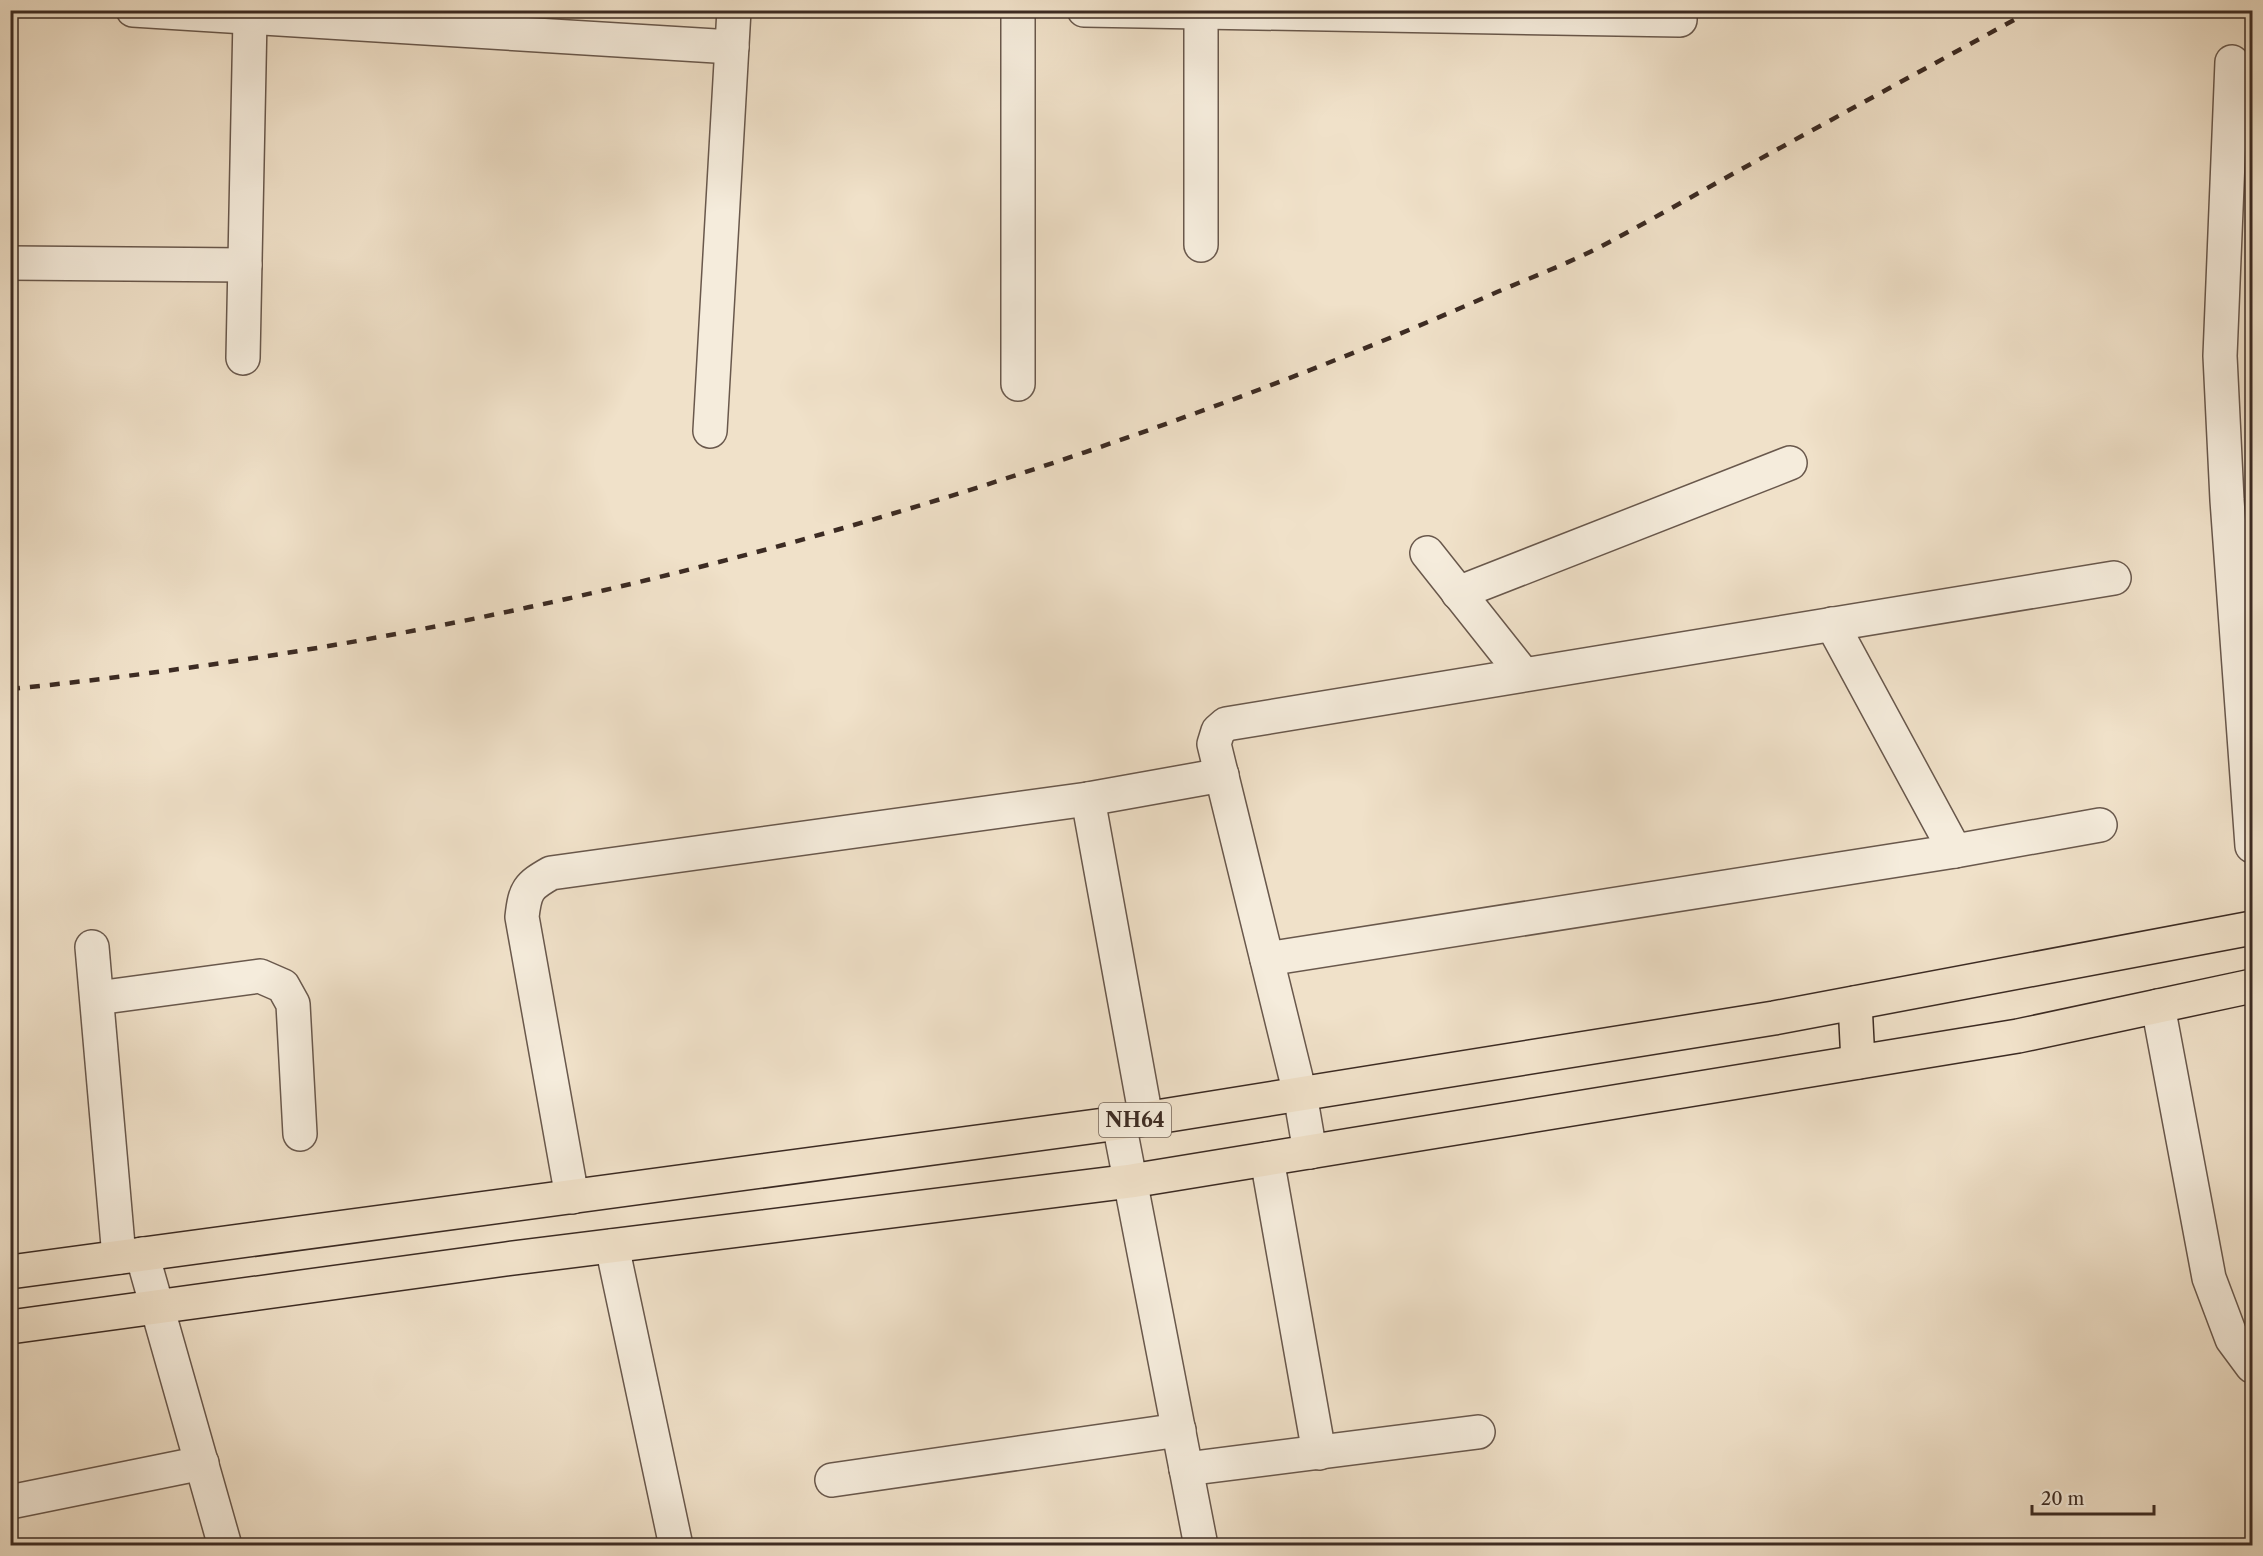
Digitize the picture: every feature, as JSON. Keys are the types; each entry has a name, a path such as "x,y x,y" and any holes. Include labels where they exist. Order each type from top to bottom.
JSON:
{"highway":[{"name":"NH64","path":"10,1272 1132,1120 1855,1003 2253,928"},
{"path":"10,1327 612,1246 1131,1181 2018,1036 2253,986"},
{"path":"1855,1003 1858,1062"}],"street":[{"path":"133,10 732,47"},
{"path":"710,431 734,10"},
{"path":"1018,10 1018,384"},
{"path":"1084,10 1680,20 1680,10"},
{"path":"1201,13 1201,245"},
{"path":"243,358 250,18"},
{"path":"2232,62 2241,170 2220,356 2240,502 2253,846"},
{"path":"10,263 245,265"},
{"path":"1458,592 1790,463"},
{"path":"1427,553 1523,675"},
{"path":"1310,1152 1300,1094 1214,744 1218,731 1226,724 2114,578"},
{"path":"1832,624 1955,850"},
{"path":"572,1197 522,917 524,897 531,884 551,873 1088,800 1222,775"},
{"path":"1088,800 1132,1120 1131,1181 1201,1545"},
{"path":"1267,959 2100,825"},
{"path":"92,947 130,1256 158,1307 225,1545"},
{"path":"97,998 260,976 283,986 293,1004 300,1134"},
{"path":"2158,1006 2209,1278 2232,1339 2253,1366"},
{"path":"1268,1159 1319,1452"},
{"path":"612,1246 672,1544"},
{"path":"832,1480 1179,1430"},
{"path":"1186,1469 1478,1432"},
{"path":"10,1502 202,1463"}],"railway":[{"path":"10,689 162,671 313,649 463,621 612,588 759,551 906,510 1052,463 1310,370 1584,255 2032,10"}]}
